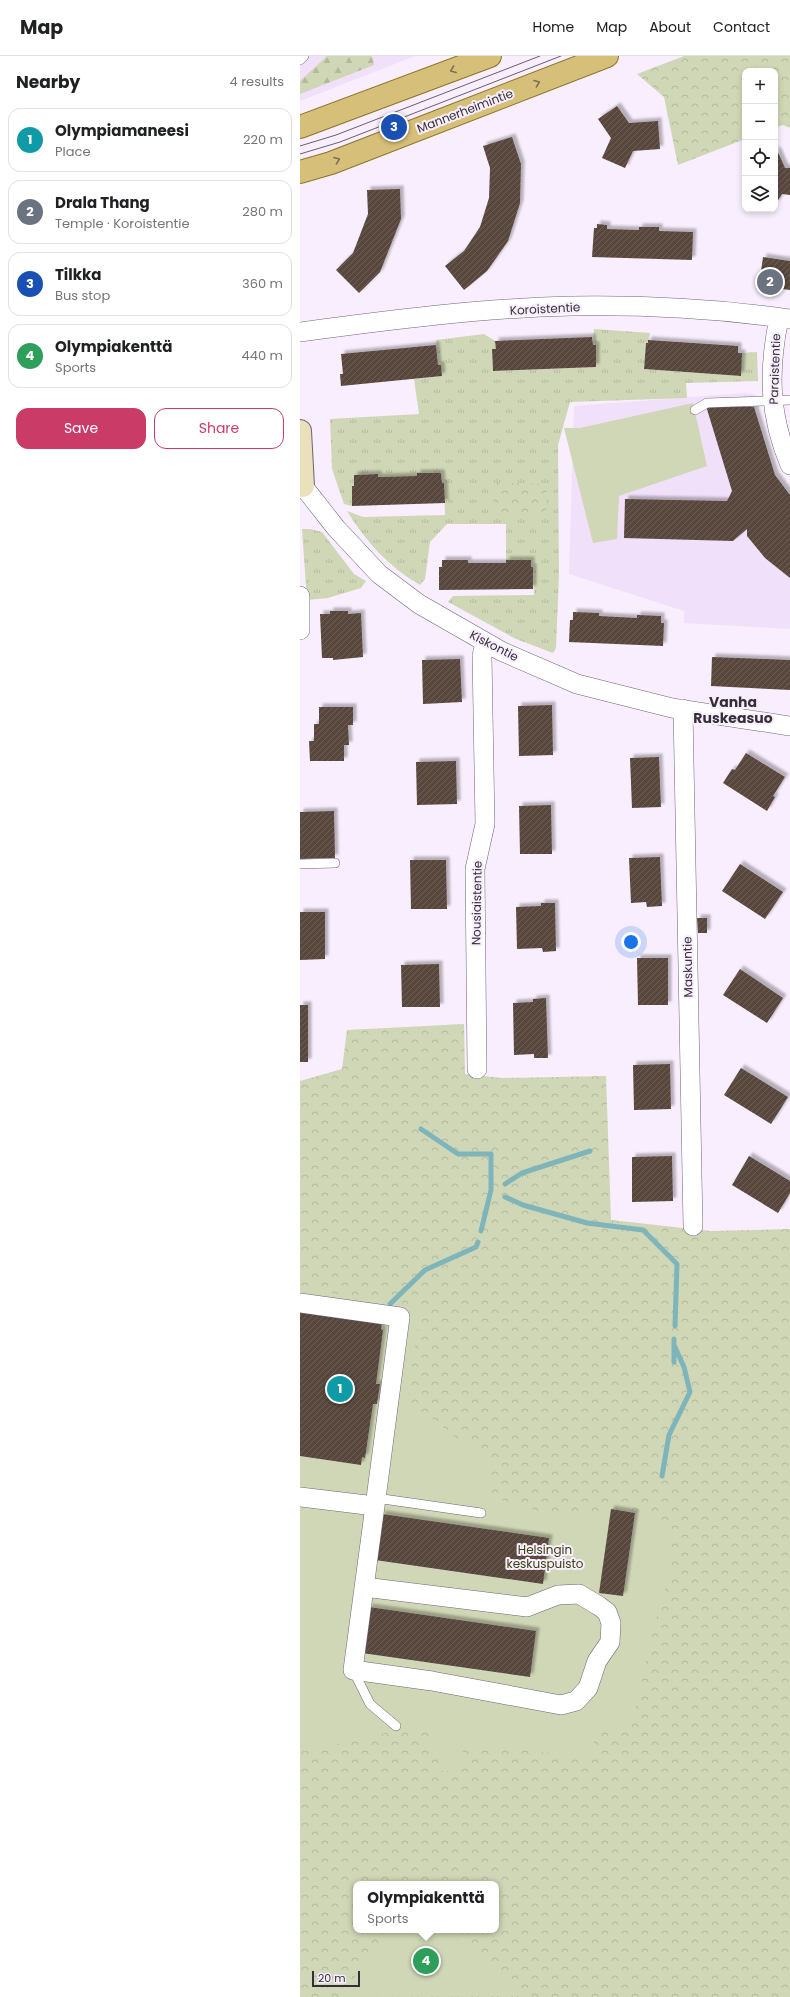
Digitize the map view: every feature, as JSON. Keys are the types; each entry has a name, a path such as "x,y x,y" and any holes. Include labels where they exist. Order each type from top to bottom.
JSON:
{"main road":[{"path":"300,128 490,56"},
{"name":"Mannerheimintie","path":"300,172 331,163 607,56"}],"street":[{"name":"Koroistentie","path":"300,332 442,315 572,306 706,311 784,318"},
{"name":"Paraistentie","path":"784,318 773,349 781,400 776,425 790,465"},
{"name":"Kiskontie","path":"300,430 301,494 336,528 379,574 419,604 485,643 577,684 672,708 790,726"},
{"path":"300,596 300,630"},
{"name":"Nousiaistentie","path":"477,1069 475,869 485,824 482,656 485,643"},
{"name":"Maskuntie","path":"682,709 693,1226"},
{"path":"300,1303 400,1317 375,1502 353,1670 432,1681 561,1705 576,1701 588,1688 598,1661 610,1642 611,1622 607,1612 579,1594 558,1595 527,1607 364,1587"},
{"path":"300,1497 375,1502"}],"lane":[{"path":"300,60 304,56"},
{"path":"695,410 707,402 781,400"},
{"path":"300,864 335,863"},
{"path":"375,1502 480,1513"},
{"path":"353,1670 370,1704 396,1726"}],"shaded area":[{"path":"300,56 415,56 300,101"},
{"path":"744,393 755,394 754,407 775,475 790,495 790,629 684,623 684,611 569,574 574,406"}],"green space":[{"path":"327,56 372,56 374,65 300,94 300,81"},
{"path":"684,56 790,56 790,128 783,125 778,127 778,68 742,68 742,140 678,165 664,97 637,74"},
{"path":"594,329 650,333 648,343 646,343 644,369 740,376 742,353 757,352 758,381 686,383 687,398 570,402 558,445 559,575 556,648 553,653 516,639 448,602 453,596 534,595 533,567 506,560 506,524 447,524 430,542 425,579 420,585 398,570 379,553 362,533 347,511 363,517 445,515 444,483 442,483 441,473 417,473 417,476 378,477 378,474 354,475 354,486 352,486 352,506 344,504 332,469 330,419 419,414 414,379 442,376 441,365 438,365 436,340 484,334 495,341 496,349 492,349 493,371 596,367 596,345 593,345"},
{"path":"693,403 707,466 619,496 617,539 593,543 564,428 580,428"},
{"path":"495,483 547,484 546,515 494,514"},
{"path":"302,529 322,532 354,574 366,581 361,588 328,598 307,600"},
{"name":"Helsingin keskuspuisto","path":"464,1024 465,1074 502,1078 606,1076 611,1220 710,1231 790,1229 790,1997 300,1997 300,1081 342,1069 347,1030"},
{"path":"300,1289 421,1306 406,1408 434,1420 456,1438 485,1451 491,1457 488,1496 558,1517 611,1509 672,1522 672,1549 669,1577 651,1635 635,1711 630,1723 622,1733 596,1731 591,1755 588,1757 569,1758 550,1753 526,1750 464,1748 459,1770 442,1771 437,1751 432,1751 428,1728 390,1732 300,1752"},
{"path":"387,1933 446,1933 521,1986 522,1996 340,1997"}],"building":[{"path":"617,106 629,123 658,121 660,149 633,151 625,168 602,158 611,138 598,119"},
{"path":"512,137 521,164 520,203 508,241 487,271 464,290 445,266 464,251 480,227 489,198 490,168 483,146"},
{"path":"778,152 785,168 790,168 790,195 782,194 778,200"},
{"path":"400,189 401,219 380,272 359,293 336,270 353,253 368,214 367,190"},
{"path":"597,224 607,225 607,229 639,230 639,227 659,227 659,231 693,232 692,260 592,257 594,228 597,228"},
{"path":"763,257 790,261 790,290 759,286"},
{"path":"592,337 593,345 596,345 596,367 493,371 492,349 496,349 495,341"},
{"path":"648,340 738,346 738,353 742,353 741,376 644,369 646,343 648,343"},
{"path":"436,345 438,365 441,365 442,376 341,386 340,374 343,374 341,354"},
{"path":"706,406 754,407 775,475 790,495 790,578 765,558 747,536 747,529 733,541 624,538 625,499 727,501 732,491"},
{"path":"417,473 441,473 442,483 444,483 445,503 352,506 352,486 354,486 354,475 378,474 378,477 417,476"},
{"path":"442,560 468,560 468,563 506,563 506,560 531,560 531,567 533,567 533,589 439,590 439,567 442,567"},
{"path":"330,611 348,611 348,614 361,613 363,657 333,660 333,658 322,658 320,614 330,614"},
{"path":"573,612 599,613 599,616 637,618 637,615 661,616 661,623 664,623 663,646 569,642 570,620 573,620"},
{"path":"712,657 790,660 790,690 711,686"},
{"path":"460,659 462,702 423,704 422,660"},
{"path":"552,705 553,755 519,756 518,706"},
{"path":"319,707 353,707 353,725 348,725 349,745 344,745 344,761 310,761 309,741 314,741 314,724 319,724"},
{"path":"746,753 785,777 773,796 775,797 767,811 723,783 732,769 735,770"},
{"path":"659,757 661,807 632,808 630,758"},
{"path":"456,761 457,804 417,805 416,762"},
{"path":"551,805 552,854 520,854 519,806"},
{"path":"334,811 335,858 300,859 300,812"},
{"path":"660,857 662,906 647,907 646,902 631,903 629,858"},
{"path":"410,860 446,860 447,909 411,909"},
{"path":"740,864 783,892 765,919 722,891"},
{"path":"541,903 555,903 556,951 543,952 542,948 517,949 516,907 541,906"},
{"path":"300,912 325,912 325,959 300,960"},
{"path":"697,918 707,918 707,933 698,933"},
{"path":"637,958 668,958 668,1005 638,1005"},
{"path":"439,964 440,1007 402,1007 401,965"},
{"path":"740,969 783,998 767,1023 723,995"},
{"path":"546,998 548,1058 534,1058 534,1054 514,1055 513,1003 533,1002 533,999"},
{"path":"300,1005 308,1005 308,1062 300,1062"},
{"path":"670,1064 671,1109 634,1110 633,1065"},
{"path":"741,1068 788,1097 771,1124 724,1095"},
{"path":"672,1156 673,1201 632,1202 632,1157"},
{"path":"749,1156 790,1181 790,1193 778,1213 732,1185"},
{"path":"300,1310 382,1322 381,1329 383,1330 376,1384 380,1384 377,1404 373,1404 365,1458 362,1457 361,1465 300,1456"},
{"path":"611,1509 635,1513 623,1596 599,1593"},
{"path":"382,1514 549,1538 543,1584 375,1560"},
{"path":"369,1607 536,1631 530,1677 362,1653"}],"waterway":[{"path":"421,1129 458,1154 491,1154 491,1190 481,1231"},
{"path":"505,1184 522,1173 590,1151"},
{"path":"505,1197 523,1205 587,1223 643,1230 677,1264 675,1326"},
{"path":"390,1304 425,1270 476,1247 478,1242"},
{"path":"674,1339 674,1362"},
{"path":"662,1476 669,1435 690,1392 684,1367 674,1345"}],"tram line":[{"path":"300,146 336,135 540,56"},
{"path":"300,154 340,142 561,56"}],"place":[{"name":"Tilkka","path":"394,127"},
{"name":"Drala Thang","path":"770,282"},
{"name":"Olympiamaneesi","path":"340,1389"},
{"name":"Olympiakenttä","path":"426,1961"}],"district":[{"name":"Vanha Ruskeasuo","path":"733,710"}]}
